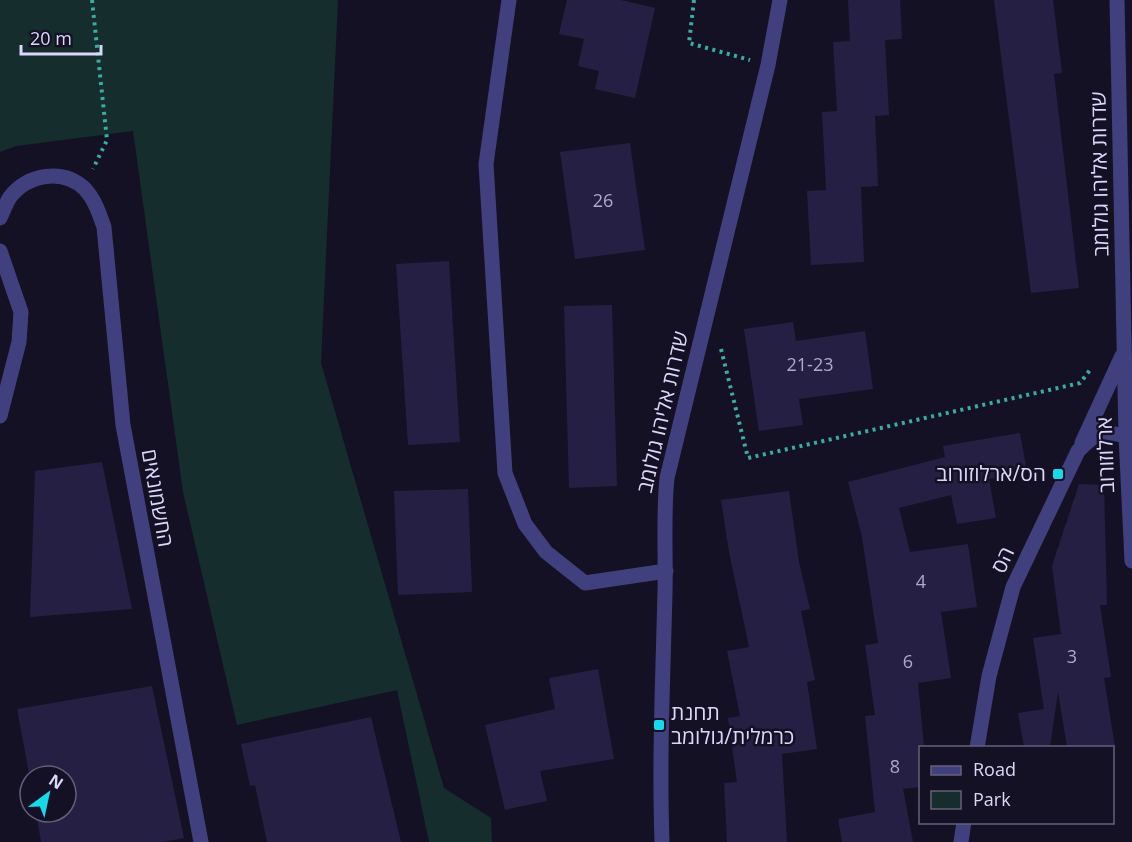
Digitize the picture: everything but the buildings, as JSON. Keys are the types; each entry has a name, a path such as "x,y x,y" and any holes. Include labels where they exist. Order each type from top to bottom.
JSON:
{"street":[{"path":"508,0 486,164 505,473 525,525 546,552 585,583 666,571"},
{"name":"שדרות אליהו גולומב","path":"662,842 660,777 666,571 663,514 667,478 768,65 780,0"},
{"name":"שדרות אליהו גולומב","path":"1117,0 1125,348"},
{"path":"0,218 10,197 32,178 61,176 84,188"},
{"name":"החשמונאים","path":"84,188 97,206 104,227 123,425 201,842"},
{"path":"0,251 21,312 19,342 0,416"},
{"path":"1078,451 1112,381 1125,348"},
{"name":"ארלוזורוב","path":"1125,348 1126,436 1132,561"},
{"name":"הס","path":"976,746 989,676 1013,587 1078,451 1097,434 1110,432 1126,436"},
{"path":"961,842 964,824"}],"path":[{"path":"84,188 107,140 92,0"},
{"path":"694,0 688,43 768,65"},
{"path":"710,304 748,458 1080,383 1093,367"}],"green space":[{"path":"0,0 338,0 321,363 444,788 491,818 492,842 429,842 397,690 237,725 183,492 133,131 16,146 0,152"}],"place":[{"name":"הס/ארלוזורוב","path":"1058,474"},
{"name":"תחנת כרמלית/גולומב","path":"659,725"}]}
